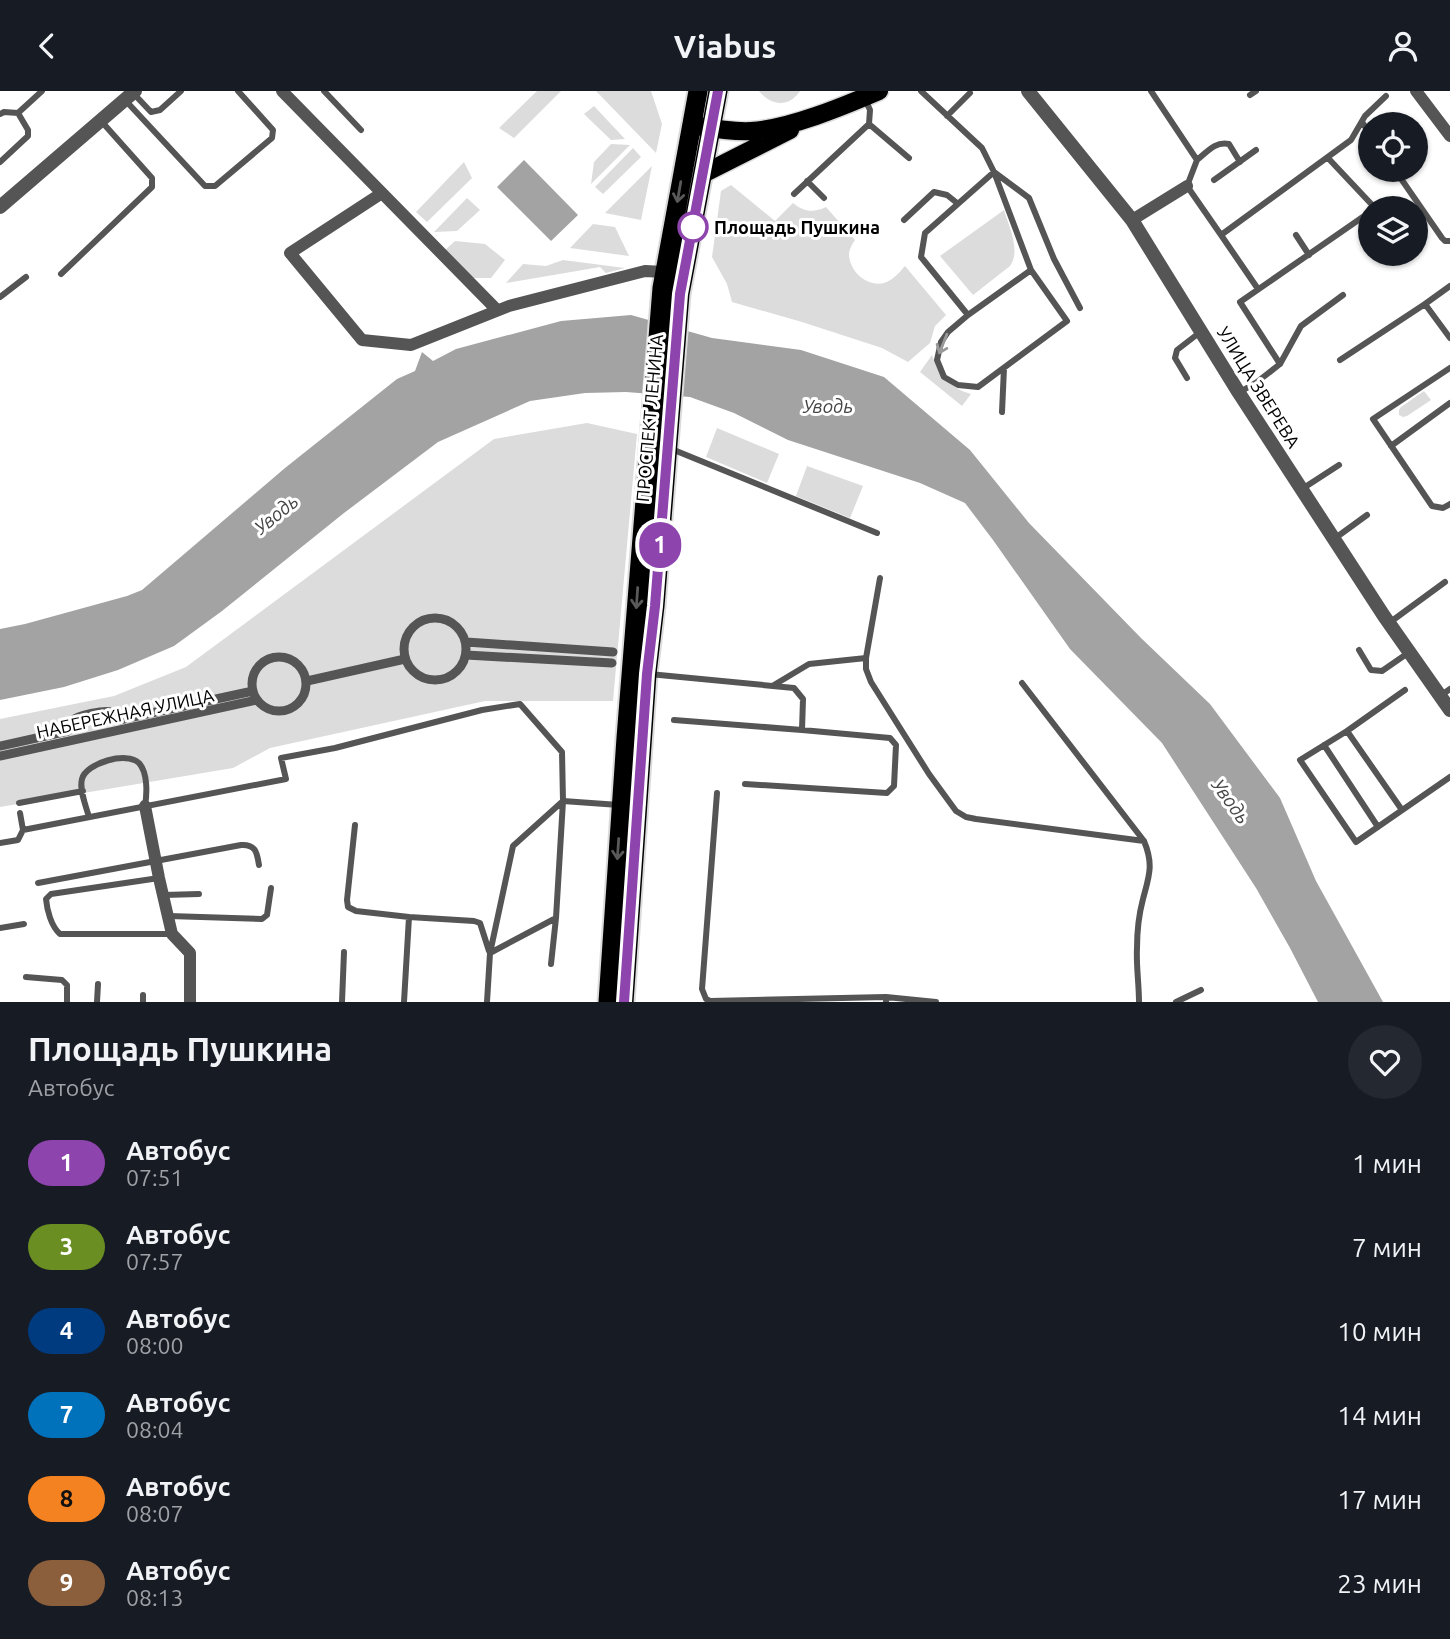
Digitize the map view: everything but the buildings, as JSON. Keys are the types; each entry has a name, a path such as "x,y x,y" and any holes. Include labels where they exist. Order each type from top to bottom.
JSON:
{"highway":[{"name":"ПРОСПЕКТ ЛЕНИНА","path":"669,285 702,174 698,91"},
{"name":"ПРОСПЕКТ ЛЕНИНА","path":"624,1002 647,674 655,606 669,285 701,126 718,91"},
{"name":"ПРОСПЕКТ ЛЕНИНА","path":"608,1002 621,805 662,438"}],"main road":[{"path":"701,126 751,131 778,127 872,94"},
{"path":"702,174 822,113"}],"street":[{"path":"282,91 497,310"},
{"name":"УЛИЦА ЗВЕРЕВА","path":"1027,91 1132,220 1239,393 1389,623 1409,652 1445,692 1450,710"},
{"path":"1416,91 1450,136"},
{"path":"2,201 131,95"},
{"path":"1132,220 1187,186"},
{"path":"382,193 290,253 362,340 411,345 497,310 645,271 669,285"},
{"path":"439,618 453,623 463,634 466,655 459,669 449,677 442,680 427,679 414,672 405,659 405,638 413,626 425,619 439,618"},
{"path":"466,642 613,652"},
{"path":"466,655 612,663"},
{"path":"278,656 294,660 307,681 299,703 283,711 271,710 255,696 252,680 263,662 278,656"},
{"path":"307,681 405,659"},
{"name":"НАБЕРЕЖНАЯ УЛИЦА","path":"0,746 69,736 255,696"},
{"name":"НАБЕРЕЖНАЯ УЛИЦА","path":"69,736 71,722 77,717 91,714 106,711 113,713 121,725"},
{"name":"НАБЕРЕЖНАЯ УЛИЦА","path":"0,756 69,736"},
{"path":"145,806 172,934 190,953 190,1002"}],"lane":[{"path":"0,114 18,113 42,91"},
{"path":"131,95 151,112 160,110 181,91"},
{"path":"131,95 205,186 215,186 272,138 273,130 238,91"},
{"path":"324,91 361,130"},
{"path":"921,91 982,148 994,172 1031,270 1067,321 978,387 958,386 944,377 937,361 941,342 948,332 1031,270"},
{"path":"1151,91 1197,160"},
{"path":"947,116 970,93"},
{"path":"794,194 869,124 872,94"},
{"path":"1369,112 1385,96"},
{"path":"0,162 28,136 28,130 18,113"},
{"path":"61,274 152,187 152,178 100,120"},
{"path":"869,124 909,158"},
{"path":"1221,235 1328,158 1351,140 1358,129"},
{"path":"1240,162 1228,144 1217,144 1197,160 1187,186 1258,289"},
{"path":"1214,180 1256,149"},
{"path":"1328,158 1364,196"},
{"path":"968,315 921,257 925,233 994,172"},
{"path":"994,172 1029,198 1054,259 1080,309"},
{"path":"807,181 824,198"},
{"path":"1403,182 1442,238 1450,241"},
{"path":"904,220 934,192 947,195 957,203"},
{"path":"1280,365 1240,302 1358,220"},
{"path":"1296,235 1309,255"},
{"path":"0,297 26,277"},
{"path":"1340,360 1450,286"},
{"path":"1239,393 1280,365 1301,326 1343,295"},
{"path":"1425,304 1450,338"},
{"path":"1187,378 1175,358 1177,350 1201,332"},
{"path":"1002,412 1004,367"},
{"path":"1450,368 1373,419 1432,506 1443,509 1450,504"},
{"path":"1391,446 1450,403"},
{"path":"662,438 877,533"},
{"path":"1302,489 1339,465"},
{"path":"1334,539 1367,515"},
{"path":"880,578 866,669 929,774 956,811 976,820 1144,841"},
{"path":"1389,623 1445,582"},
{"path":"1359,650 1371,670 1382,671 1409,652"},
{"path":"772,686 809,664 866,658"},
{"path":"647,674 794,688 803,699 802,730"},
{"path":"1022,683 1144,841 1150,854 1149,881 1143,900 1136,949 1139,1002"},
{"path":"1405,690 1347,731 1300,759 1356,842 1450,778"},
{"path":"23,830 286,779 281,758 335,748 482,710 520,704 562,752 564,801 551,964"},
{"path":"674,720 890,738 897,745 894,786 887,793 746,784"},
{"path":"1347,731 1402,810"},
{"path":"1324,745 1378,827"},
{"path":"89,817 83,791 83,776 102,762 129,758 141,765 147,793 145,806"},
{"path":"19,803 83,791"},
{"path":"717,793 702,989 706,999 936,1002"},
{"path":"487,1002 490,953 513,846 564,801 621,805"},
{"path":"0,843 18,840 23,830 20,813"},
{"path":"355,825 348,907 356,911 409,917 474,921 480,923 490,953"},
{"path":"38,883 247,844 256,851 259,865"},
{"path":"159,878 51,894 47,904 54,929 60,934 172,934"},
{"path":"169,916 262,919 267,915 271,888"},
{"path":"164,895 199,894"},
{"path":"404,1002 409,917"},
{"path":"490,953 556,918"},
{"path":"0,928 24,924"},
{"path":"342,1002 344,952"},
{"path":"26,977 62,981 67,985 67,1002"},
{"path":"97,1002 99,984"},
{"path":"1176,1002 1201,990"}],"shaded area":[{"path":"537,91 561,91 514,138 499,128"},
{"path":"596,91 651,91 662,124 656,153"},
{"path":"759,91 800,91 791,100 780,103 769,100"},
{"path":"594,106 625,139 611,140 584,114"},
{"path":"611,144 630,145 591,184 594,162"},
{"path":"633,148 641,157 603,194 595,187"},
{"path":"464,162 472,178 427,222 416,212"},
{"path":"652,166 641,220 605,213"},
{"path":"731,185 775,221 793,203 809,211 826,207 855,240 849,255 852,267 860,277 872,283 884,283 905,266 946,315 935,326 930,343 908,362 882,348 732,302 727,284 712,257 721,191"},
{"path":"467,198 480,210 457,231 434,232"},
{"path":"1004,210 1013,239 1013,260 1010,266 973,295 940,256"},
{"path":"593,224 615,227 629,256 570,248"},
{"path":"455,241 485,244 505,260 491,278 470,278 444,251"},
{"path":"563,260 625,268 606,273 600,267 506,283 523,264 546,266"},
{"path":"932,355 946,380 971,394 962,406 920,372"},
{"path":"1424,391 1431,400 1407,416 1399,415 1401,407"},
{"path":"587,423 637,434 613,701 485,701 270,748 233,768 0,807 0,719 114,696 186,667 494,439"},
{"path":"717,428 779,454 767,483 706,457"},
{"path":"807,466 863,486 850,518 796,496"}],"water":[{"path":"524,160 578,215 551,241 497,187"},
{"name":"Уводь","path":"631,315 712,338 801,350 884,377 970,450 1029,523 1141,638 1210,704 1280,798 1316,881 1383,1002 1318,1002 1256,888 1162,743 1070,649 965,503 920,483 788,440 734,413 690,397 626,392 585,393 530,401 438,442 174,646 118,670 64,687 0,700 0,629 142,590 285,468 397,379 415,371 422,352 433,361 456,349 561,321"}],"bus line":[{"name":"1","path":"624,1002 647,674 680,294 718,91"}],"place":[{"name":"Площадь Пушкина","path":"693,227"}]}
